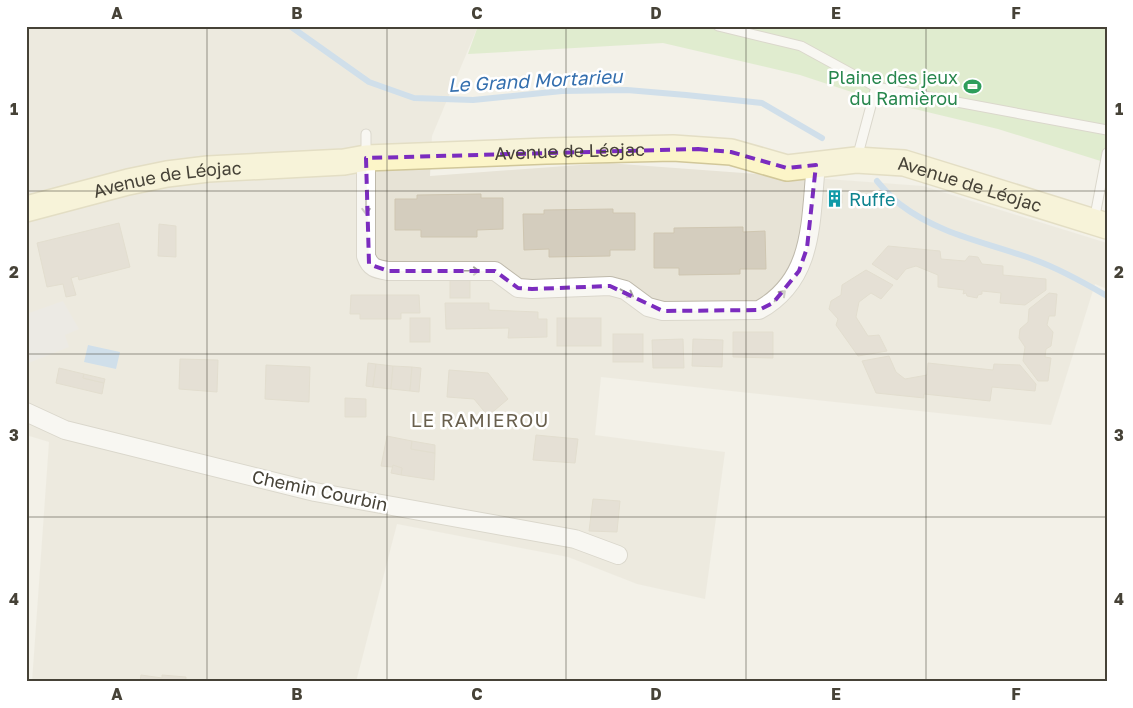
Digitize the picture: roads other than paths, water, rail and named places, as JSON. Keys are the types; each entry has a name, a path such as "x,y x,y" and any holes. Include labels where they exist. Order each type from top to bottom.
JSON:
{"main road":[{"name":"Avenue de Léojac","path":"26,209 128,182 208,169 344,162 366,158 546,151 698,149 731,152 787,168 856,160 904,163 1100,224"}],"street":[{"path":"366,158 366,256 369,264 375,269 388,271 495,271 518,288 610,286 625,290 648,307 663,312 759,310 773,302 789,286 799,271 807,248 816,165"},
{"name":"Chemin Courbin","path":"26,412 65,430 315,492 575,539 618,556"}],"lane":[{"path":"718,26 801,46 876,87 1107,130"},
{"path":"856,160 876,87"},
{"path":"366,134 366,158"},
{"path":"1100,224 1107,153"}],"water":[{"path":"88,345 120,352 116,369 84,362"}],"waterway":[{"name":"Le Grand Mortarieu","path":"290,26 369,82 414,98 473,100 562,91 627,90 686,95 762,103 822,138"},
{"name":"Le Grand Mortarieu","path":"877,181 898,203 932,224 1044,264 1071,276 1107,296"}],"place":[{"name":"Plaine des jeux du Ramièrou","path":"972,87"},
{"name":"Ruffe","path":"835,199"}],"district":[{"name":"LE RAMIEROU","path":"480,419"}]}
